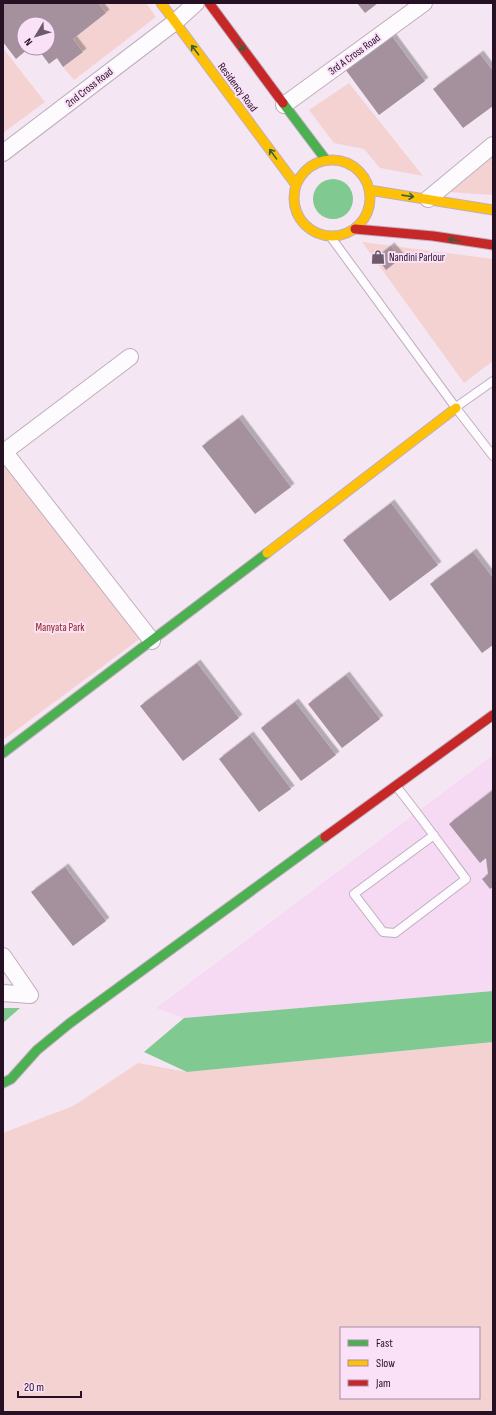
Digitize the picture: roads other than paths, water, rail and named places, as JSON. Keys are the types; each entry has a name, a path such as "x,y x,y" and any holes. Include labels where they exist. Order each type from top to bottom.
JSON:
{"street":[{"name":"Residency Road","path":"161,3 296,185"},
{"name":"2nd Cross Road","path":"3,153 175,22 196,3"},
{"path":"209,3 326,160"},
{"name":"3rd A Cross Road","path":"284,105 424,3"},
{"path":"428,199 493,145"},
{"path":"326,160 338,160 358,170 366,179 370,190 368,211 363,221 348,234 339,236 318,234 308,228 300,219 295,208 294,197 296,185 301,176 316,163 326,160"},
{"path":"370,190 493,210"},
{"path":"355,229 433,236 493,245"},
{"path":"130,357 4,451 152,641"},
{"path":"3,752 152,641 456,408"},
{"path":"3,1083 11,1078 38,1050 70,1023 493,715"},
{"path":"3,956 30,994 3,993"}],"lane":[{"path":"330,236 493,456"},
{"path":"456,408 493,381"},
{"path":"396,785 434,835 466,879 395,933 383,932 354,894 434,835"}],"place":[{"name":"Nandini Parlour","path":"378,257"}],"park label":[{"name":"Manyata Park","path":"60,627"}]}
